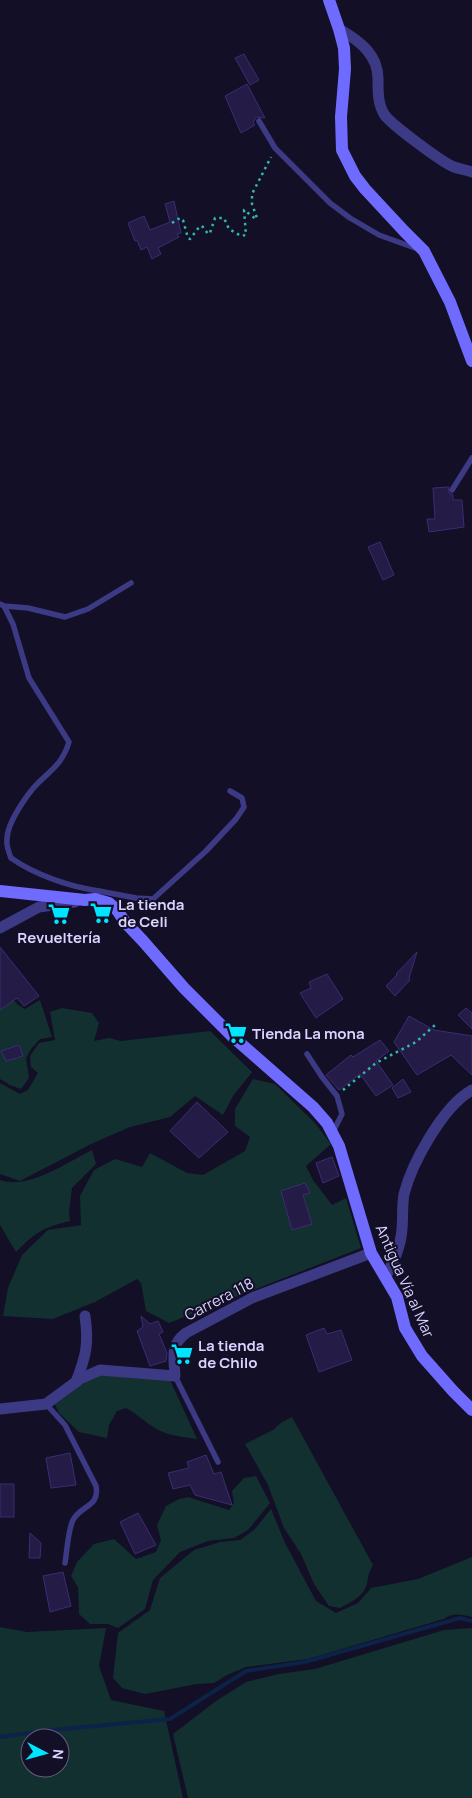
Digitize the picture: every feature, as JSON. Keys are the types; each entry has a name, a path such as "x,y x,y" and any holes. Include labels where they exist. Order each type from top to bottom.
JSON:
{"main road":[{"path":"329,0 340,29 344,48 345,70 341,117 342,150 355,176 365,189 424,251 450,302 472,361"},
{"name":"Antigua Vía al Mar","path":"0,891 84,900 95,899 109,903 184,988 232,1036 313,1107 333,1132 339,1146 371,1253 397,1297 405,1328 422,1356 472,1410"}],"street":[{"path":"340,29 357,39 374,57 379,74 379,102 385,116 439,158 453,167 472,172"},
{"path":"0,928 39,907 84,900"},
{"path":"386,1276 396,1258 402,1232 404,1195 421,1151 461,1096 472,1090"},
{"name":"Carrera 118","path":"174,1376 174,1351 177,1340 186,1333 252,1298 371,1253"},
{"path":"76,1382 85,1360 88,1343 85,1316"},
{"path":"0,1409 46,1404 76,1382 100,1370 174,1376"}],"lane":[{"path":"259,121 275,148 330,203 350,218 379,235 424,251"},
{"path":"452,490 472,458"},
{"path":"2,605 28,608 65,618 88,609 131,583"},
{"path":"2,605 13,624 29,678 69,742 65,754 56,768 37,784 14,817 6,840 11,858 25,868 83,889 152,899 206,851 236,820 244,807 242,798 230,791"},
{"path":"84,900 99,891"},
{"path":"307,1054 337,1096 342,1114 333,1132"},
{"path":"174,1376 218,1462"},
{"path":"46,1404 65,1425 98,1493 94,1501 74,1519 65,1563"}],"path":[{"path":"172,223 180,218 184,230 190,239 200,226 208,234 215,218 224,218 229,229 241,236 246,235 244,210 257,218 252,204 252,194 275,148"},
{"path":"337,1096 376,1063 416,1042 435,1025"}],"green space":[{"path":"0,983 17,1004 25,1009 40,1000 52,1037 40,1039 31,1049 26,1058 29,1078 21,1089 0,1079"},
{"path":"62,1008 92,1013 99,1023 94,1041 109,1038 121,1041 210,1031 252,1072 233,1096 223,1115 195,1096 170,1117 130,1127 93,1143 20,1181 0,1174 0,1083 20,1094 28,1090 38,1073 31,1067 30,1056 39,1043 55,1040 50,1012"},
{"path":"253,1079 275,1084 315,1123 331,1144 306,1166 313,1180 332,1205 346,1198 361,1248 169,1323 146,1311 141,1283 137,1279 95,1302 53,1319 3,1316 8,1288 22,1255 48,1230 81,1225 80,1196 94,1170 115,1159 142,1167 150,1153 187,1173 203,1175 245,1151 250,1137 235,1126 235,1109"},
{"path":"92,1150 96,1164 72,1188 69,1212 70,1221 40,1232 16,1252 0,1225 0,1180 11,1182 35,1178 47,1174"},
{"path":"102,1374 170,1380 197,1439 176,1436 160,1431 126,1408 117,1411 109,1425 107,1438 79,1432 59,1413 55,1404 75,1388"},
{"path":"292,1417 373,1565 363,1592 356,1599 340,1608 329,1606 314,1584 301,1554 284,1528 268,1485 245,1444 273,1430 282,1422"},
{"path":"256,1476 270,1503 248,1530 234,1538 208,1541 180,1552 153,1580 145,1609 118,1628 108,1624 90,1624 79,1614 78,1587 71,1576 77,1562 94,1544 114,1539 136,1559 156,1552 161,1540 157,1525 166,1506 179,1499 188,1497 229,1510 234,1503 232,1491 244,1478"},
{"path":"271,1509 285,1543 316,1601 336,1613 358,1603 371,1588 418,1579 472,1557 472,1617 451,1615 444,1619 308,1659 246,1667 214,1683 197,1684 145,1694 122,1688 113,1678 118,1633 150,1610 160,1578 194,1550 220,1542 240,1540 255,1529"},
{"path":"0,1627 27,1632 106,1628 99,1666 111,1700 164,1711 183,1798 0,1798"},
{"path":"472,1628 472,1798 188,1798 173,1734 216,1701 246,1682 279,1674 315,1669 444,1630"}],"building":[{"path":"244,54 259,80 250,85 235,58"},
{"path":"247,84 265,118 256,117 253,123 255,125 241,133 225,96"},
{"path":"174,201 181,233 177,234 179,237 158,248 161,254 152,259 147,247 141,250 137,240 135,241 128,223 144,216 150,230 170,222 165,204"},
{"path":"449,487 448,492 453,495 453,500 462,500 464,527 429,532 427,519 435,519 433,488"},
{"path":"380,542 394,575 383,580 368,547"},
{"path":"0,947 39,996 24,1006 17,998 0,1010"},
{"path":"417,952 410,980 395,996 386,986"},
{"path":"327,974 343,999 316,1018 300,993 311,988 309,982"},
{"path":"466,1008 472,1013 472,1029 458,1015"},
{"path":"409,1016 434,1030 472,1036 472,1075 451,1055 417,1075 394,1042"},
{"path":"380,1040 389,1051 376,1061 393,1085 376,1096 360,1074 339,1090 326,1075 351,1055 353,1057"},
{"path":"19,1045 23,1056 6,1061 1,1051"},
{"path":"403,1079 411,1092 398,1098 392,1088"},
{"path":"197,1102 228,1132 199,1158 170,1131"},
{"path":"332,1157 339,1176 323,1183 316,1163"},
{"path":"305,1183 310,1193 303,1195 312,1224 292,1230 281,1191"},
{"path":"141,1316 150,1324 158,1321 163,1332 159,1334 167,1353 166,1361 150,1366 137,1331 143,1327"},
{"path":"324,1328 327,1334 341,1330 352,1360 319,1372 306,1335"},
{"path":"70,1453 76,1485 51,1488 46,1458"},
{"path":"206,1455 214,1474 221,1472 232,1505 195,1495 190,1485 173,1489 168,1473 189,1468 187,1462"},
{"path":"0,1484 14,1484 14,1517 0,1517"},
{"path":"138,1513 156,1545 135,1554 120,1522"},
{"path":"30,1533 41,1543 40,1558 29,1558"},
{"path":"63,1572 71,1606 50,1612 43,1576"}],"waterway":[{"path":"0,1737 170,1719 246,1671 305,1662 460,1618 472,1621"}],"place":[{"name":"La tienda de Celi","path":"101,913"},
{"name":"Revueltería","path":"59,914"},
{"name":"Tienda La mona","path":"236,1033"},
{"name":"La tienda de Chilo","path":"182,1354"}]}
